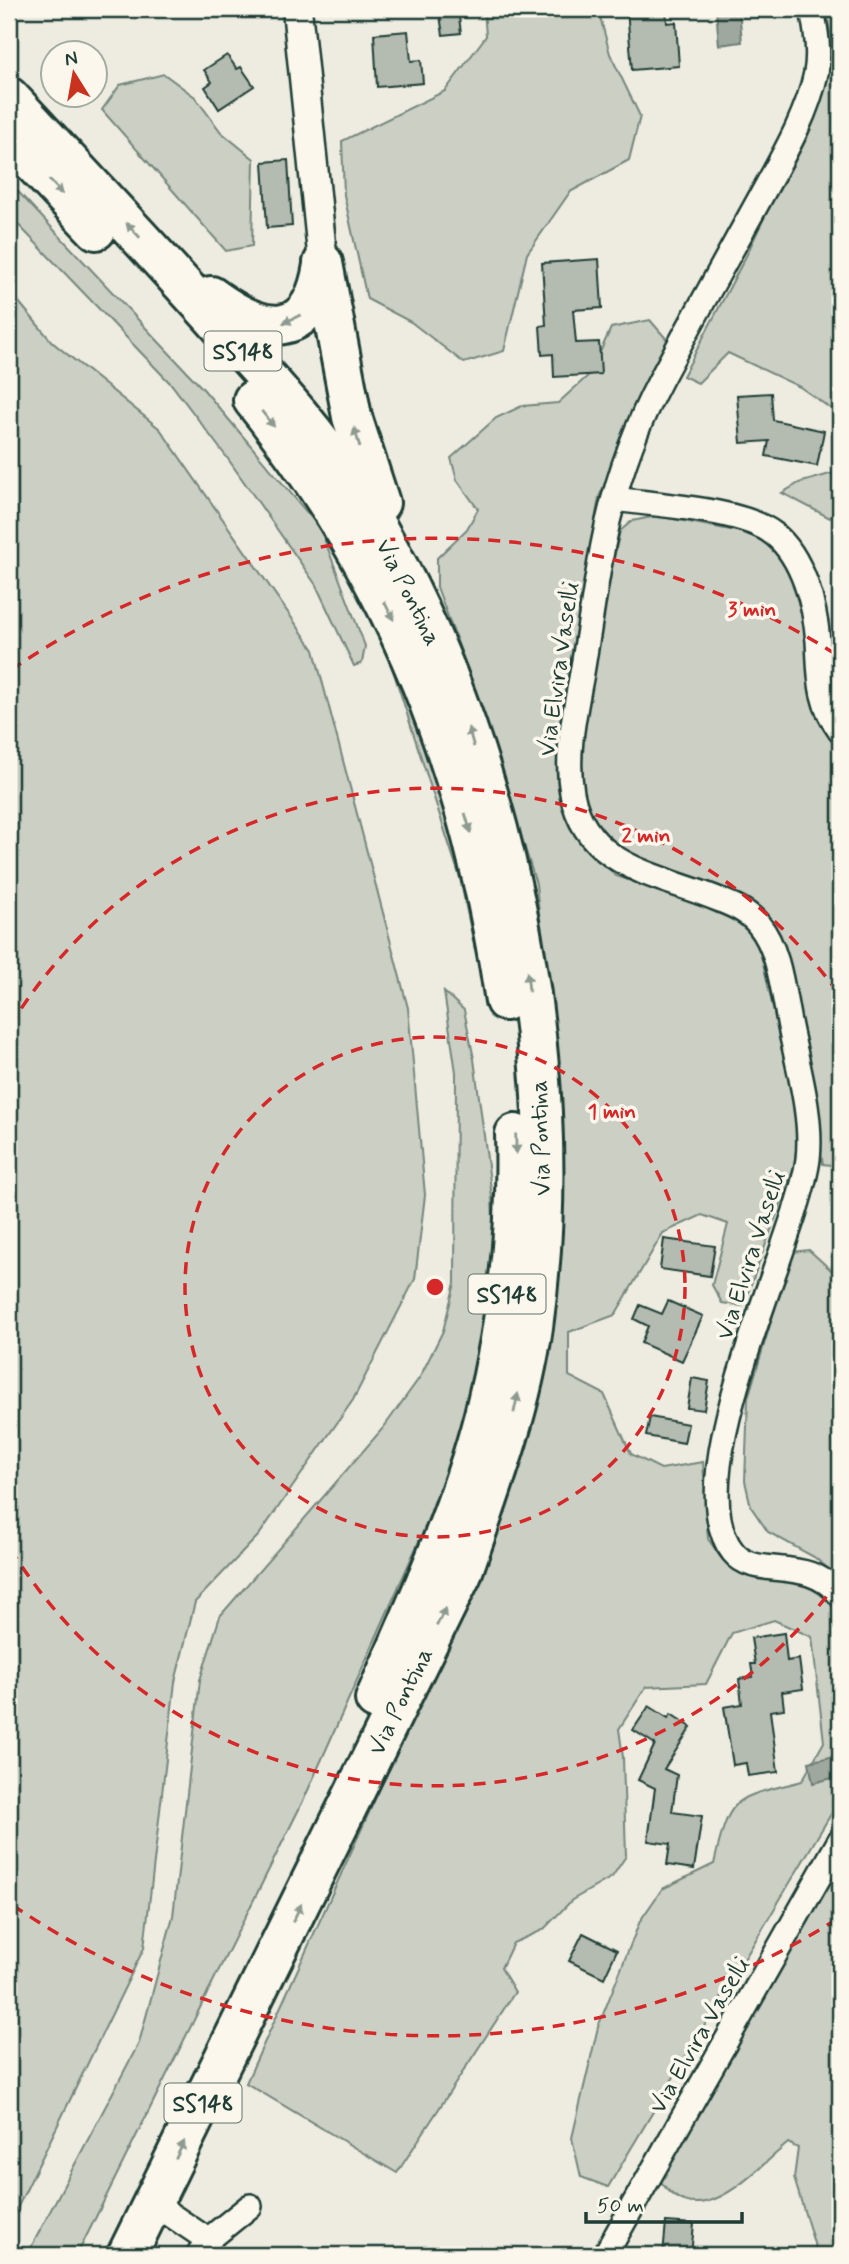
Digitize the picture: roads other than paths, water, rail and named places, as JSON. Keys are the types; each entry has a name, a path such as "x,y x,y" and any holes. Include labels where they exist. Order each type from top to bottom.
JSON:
{"highway":[{"name":"Via Pontina","path":"9,97 294,408 349,481 393,556 433,638 466,716 494,817 524,943 537,1063 542,1174 540,1264 532,1332 511,1426 462,1574 127,2255"},
{"name":"Via Pontina","path":"9,138 236,379 326,498 370,573 408,648 439,724 472,838 498,953 513,1056 516,1161 511,1274 484,1415 463,1482 376,1697 98,2255"},
{"path":"160,259 232,312 253,323 268,325 292,320 310,306 319,288 323,263"},
{"path":"323,263 345,389 362,455 380,502 408,558 433,638"}],"street":[{"path":"297,9 323,263"},
{"name":"Via Elvira Vaselli","path":"812,9 818,57 805,105 777,167 659,383 634,439 614,499 604,541 574,721 570,780 575,805 588,833 609,856 643,873 738,908 761,926 771,949 784,998 807,1129 808,1160 802,1191 764,1296 733,1400 720,1472 720,1522 729,1547 740,1559 758,1565 813,1573 830,1583 840,1595"},
{"path":"614,499 740,519 766,528 782,541 807,589 818,640 821,695 826,710 840,731"},
{"name":"Via Elvira Vaselli","path":"605,2255 840,1840"},
{"path":"153,2203 203,2248 250,2206"}]}
